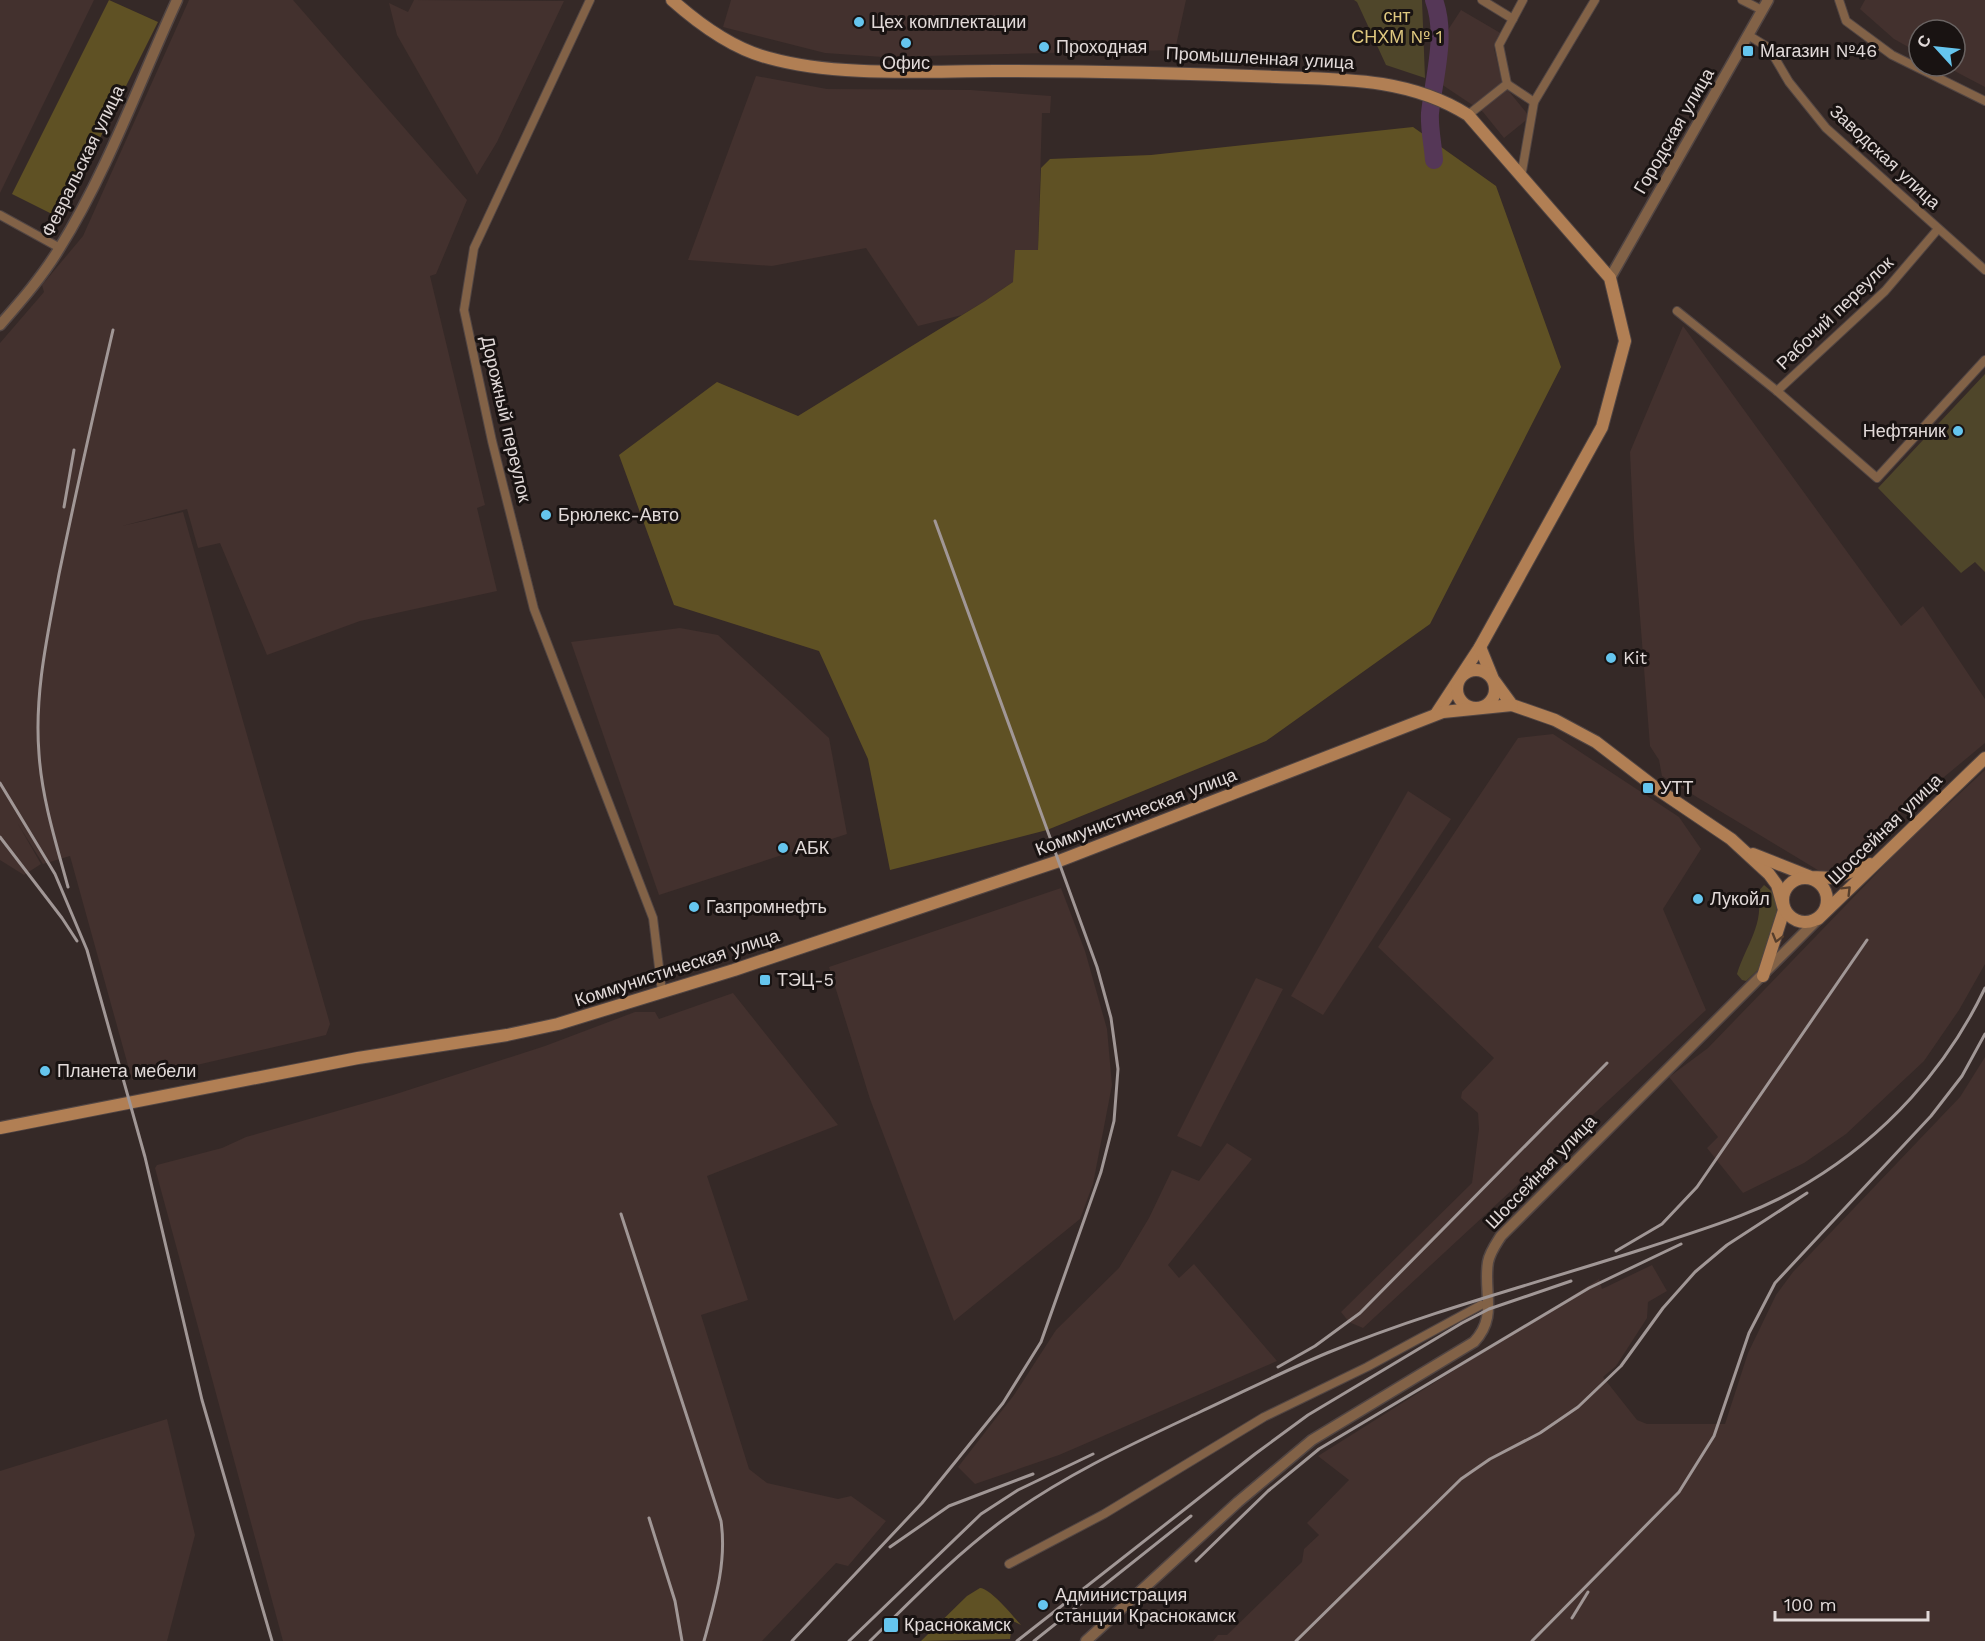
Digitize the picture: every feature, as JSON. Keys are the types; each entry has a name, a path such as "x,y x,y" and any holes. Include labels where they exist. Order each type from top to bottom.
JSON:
{"main road":[{"name":"Промышленная улица","path":"672,0 720,37 768,58 827,67 880,71 1133,71 1369,81 1419,91 1448,102 1468,115 1610,278 1625,341 1602,427 1480,647"},
{"path":"1436,714 1480,647"},
{"path":"1480,647 1493,679 1512,705 1555,720 1596,742 1747,852 1777,885 1784,910 1799,921 1809,922 1818,919 1828,903 1827,893 1822,885 1811,878 1747,852"},
{"path":"1479,670 1493,679 1492,699 1484,706 1477,708 1460,700 1457,688 1460,678 1467,672 1479,670"},
{"name":"Коммунистическая улица","path":"0,1128 358,1058 535,1030 662,992 1059,861 1436,714 1512,705"},
{"name":"Шоссейная улица","path":"1818,919 1985,758"},
{"path":"1763,976 1784,910 1785,891 1790,884 1797,879 1835,878 1876,861"}],"street":[{"name":"Февральская улица","path":"0,325 39,278 60,248 96,179 177,0"},
{"name":"Дорожный переулок","path":"590,0 474,248 464,310 492,441 534,609 652,918 662,992"},
{"path":"1482,0 1513,19"},
{"path":"1523,0 1499,45 1508,84 1534,102"},
{"path":"1521,177 1534,102 1595,0"},
{"path":"1742,0 1762,10"},
{"name":"Городская улица","path":"1610,278 1768,0"},
{"path":"1839,0 1846,21 1892,54 1985,100"},
{"name":"Заводская улица","path":"1748,35 1769,48 1789,81 1826,128 1985,270"},
{"path":"1468,115 1508,84"},
{"path":"0,214 60,248"},
{"name":"Рабочий переулок","path":"1777,391 1885,291 1938,229"},
{"path":"1677,311 1777,391 1877,478 1985,360"},
{"name":"Шоссейная улица","path":"1086,1641 1238,1502 1312,1440 1474,1342 1482,1334 1488,1318 1488,1263 1501,1236 1818,919"},
{"path":"1009,1564 1104,1514 1264,1417 1367,1367 1481,1305"}],"shaded area":[{"path":"0,0 94,0 0,193"},
{"path":"109,0 158,22 60,218 12,194"},
{"path":"189,0 293,0 467,200 436,274 430,276 485,505 477,508 497,591 360,621 267,655 220,543 198,548 187,509 122,526 183,512 330,1024 326,1035 132,1080 70,856 43,864 18,824 41,864 24,875 0,860 0,343 44,292 42,285 83,236"},
{"path":"414,0 564,1 497,142 477,175 397,35 389,3 408,12"},
{"path":"731,0 1186,0 1175,50 883,57 825,53 723,27"},
{"path":"1865,0 1985,0 1985,87 1967,78 1967,18 1907,18 1907,46 1894,39 1860,9"},
{"path":"1461,10 1502,34 1494,48 1502,83 1530,117 1504,138 1483,112 1441,84 1444,36"},
{"path":"756,76 827,89 971,90 1051,96 1050,113 1042,113 1038,250 1013,282 985,301 962,315 918,326 866,248 772,266 688,260"},
{"path":"1413,127 1496,186 1561,367 1430,624 1266,741 1047,830 890,870 868,759 819,651 674,605 619,455 717,382 798,416 1013,282 1015,250 1038,250 1041,168 1050,159 1151,155"},
{"path":"1683,326 1901,626 1923,606 1985,699 1985,743 1826,875 1662,776 1659,760 1650,746 1634,539 1630,452"},
{"path":"680,628 718,635 829,738 847,834 659,895 571,642"},
{"path":"1553,734 1679,817 1701,849 1663,909 1706,1010 1363,1328 1349,1322 1341,1312 1472,1183 1479,1129 1478,1113 1461,1098 1462,1092 1494,1058 1378,947 1518,738"},
{"path":"1985,770 1985,964 1959,1010 1924,1061 1846,1134 1804,1163 1743,1193 1707,1148 1718,1137 1669,1077 1708,1048 1900,849"},
{"path":"1408,791 1451,819 1323,1015 1291,996"},
{"path":"1061,888 1085,951 1107,1029 1112,1085 1093,1184 1080,1219 954,1321 870,1099 829,967"},
{"path":"1256,978 1283,989 1201,1147 1177,1136"},
{"path":"733,993 838,1125 707,1176 748,1300 701,1315 749,1469 767,1483 838,1499 851,1496 886,1521 848,1566 836,1563 762,1641 283,1641 155,1168 157,1165 222,1148 246,1137 393,1095 545,1046 635,1012 655,1012 659,1019"},
{"path":"1985,1057 1985,1641 1213,1641 1218,1635 1227,1635 1302,1562 1304,1549 1319,1535 1307,1523 1349,1480 1318,1456 1599,1279 1602,1289 1652,1265 1667,1291 1648,1302 1647,1318 1616,1366 1603,1377 1637,1420 1647,1424 1725,1424 1748,1353 1776,1295 1793,1272 1960,1097"},
{"path":"1227,1143 1252,1159 1168,1265 1179,1278 1194,1264 1277,1361 1059,1455 975,1484 958,1467 1014,1395 1056,1330 1119,1268 1149,1218 1172,1170 1199,1181"},
{"path":"167,1419 195,1535 167,1641 0,1641 0,1471"},
{"path":"980,1588 995,1597 1021,1625 1009,1619 1003,1622 1011,1632 1010,1639 921,1641 967,1596"}],"green space":[{"name":"снт СНХМ № 1","path":"1354,0 1422,0 1425,78 1386,65 1357,2"},
{"name":"Нефтяник","path":"1985,374 1985,572 1975,562 1961,573 1878,488"},
{"path":"1764,885 1776,895 1777,916 1761,967 1746,981 1737,974 1757,924 1759,904 1757,893"}],"waterway":[{"path":"1434,0 1438,13 1440,42 1430,113 1434,160"}],"railway":[{"path":"68,887 43,788 39,754 38,708 59,574 113,330"},
{"path":"64,507 74,450"},
{"path":"792,1641 922,1503 1003,1403 1041,1342 1101,1172 1114,1121 1118,1069 1111,1018 1097,967 935,521"},
{"path":"0,783 55,874 87,950 145,1157 202,1400 272,1641"},
{"path":"0,837 77,941"},
{"path":"1616,1251 1662,1224 1697,1187 1867,940"},
{"path":"870,1641 951,1563 1003,1520 1074,1474 1124,1448 1327,1353 1444,1311 1707,1228 1770,1203 1809,1182 1863,1144 1911,1098 1952,1046 1985,988"},
{"path":"1532,1641 1679,1492 1714,1436 1749,1333 1775,1283 1931,1116 1962,1076 1985,1034"},
{"path":"1278,1367 1315,1346 1360,1313 1607,1063"},
{"path":"1296,1641 1461,1479 1490,1459 1540,1433 1578,1407 1621,1366 1663,1308 1695,1272 1727,1245 1807,1193"},
{"path":"621,1214 721,1521 721,1566 704,1641"},
{"path":"1196,1561 1268,1491 1319,1449 1589,1288 1681,1244"},
{"path":"1017,1641 1308,1415 1489,1309 1571,1281"},
{"path":"849,1641 981,1514 1018,1490 1093,1454"},
{"path":"890,1547 949,1506 1033,1474"},
{"path":"1034,1641 1191,1516"},
{"path":"649,1518 675,1601 682,1641"},
{"path":"1572,1618 1588,1592"}],"place":[{"name":"Цех комплектации","path":"859,22"},
{"name":"Офис","path":"906,43"},
{"name":"Проходная","path":"1044,47"},
{"name":"Магазин №46","path":"1748,51"},
{"name":"Нефтяник","path":"1958,431"},
{"name":"Брюлекс-Авто","path":"546,515"},
{"name":"Kit","path":"1611,658"},
{"name":"УТТ","path":"1648,788"},
{"name":"АБК","path":"783,848"},
{"name":"Лукойл","path":"1698,899"},
{"name":"Газпромнефть","path":"694,907"},
{"name":"ТЭЦ-5","path":"765,980"},
{"name":"Планета мебели","path":"45,1071"},
{"name":"Администрация станции Краснокамск","path":"1043,1605"},
{"name":"Краснокамск","path":"891,1625"}]}
